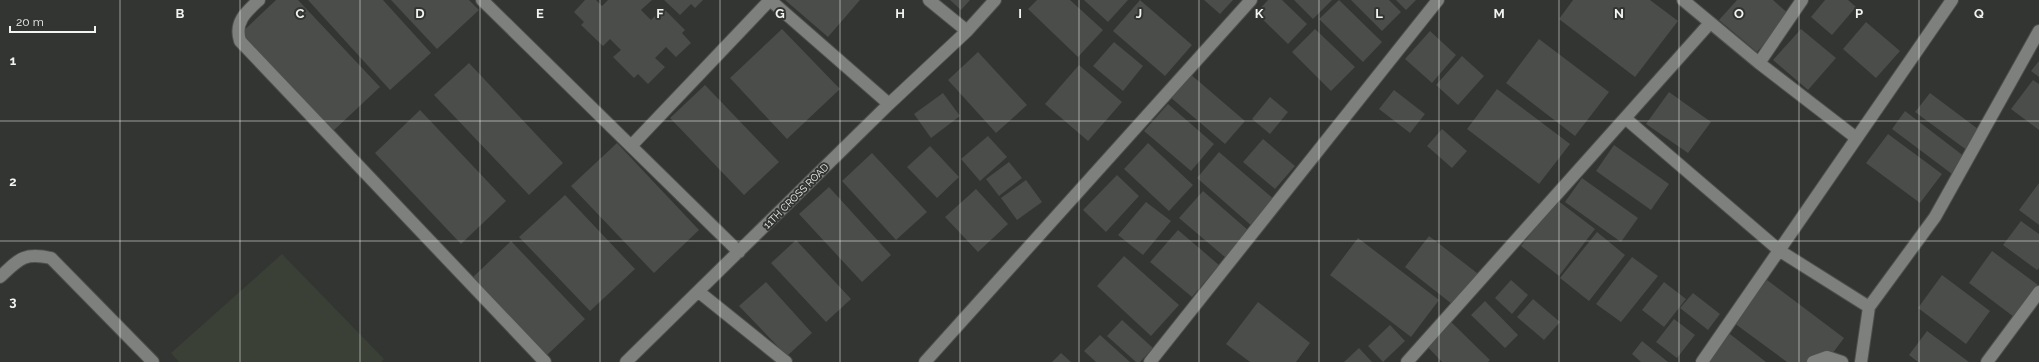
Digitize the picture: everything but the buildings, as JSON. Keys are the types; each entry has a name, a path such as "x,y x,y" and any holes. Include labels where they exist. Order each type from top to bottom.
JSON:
{"street":[{"path":"259,0 242,17 238,27 240,41 545,362"},
{"path":"482,0 739,252"},
{"path":"631,146 770,0 889,104"},
{"path":"929,0 967,31 995,0"},
{"path":"925,362 1251,0"},
{"path":"1150,362 1438,0"},
{"path":"1683,0 1759,63 1855,137"},
{"path":"1759,63 1802,0"},
{"path":"1702,362 1780,251 1855,137 1952,0"},
{"path":"1407,362 1710,23"},
{"name":"11TH CROSS ROAD","path":"626,362 889,104 967,31"},
{"path":"1861,362 1869,307 1935,217 2039,31"},
{"path":"1625,118 1780,251 1869,307"},
{"path":"0,277 16,261 26,256 38,255 51,258 153,362"},
{"path":"699,292 786,362"},
{"path":"1986,362 2039,292"},
{"path":"1813,362 1827,357 1842,362"}],"shaded area":[{"path":"282,254 384,359 381,362 179,362 171,353"}]}
